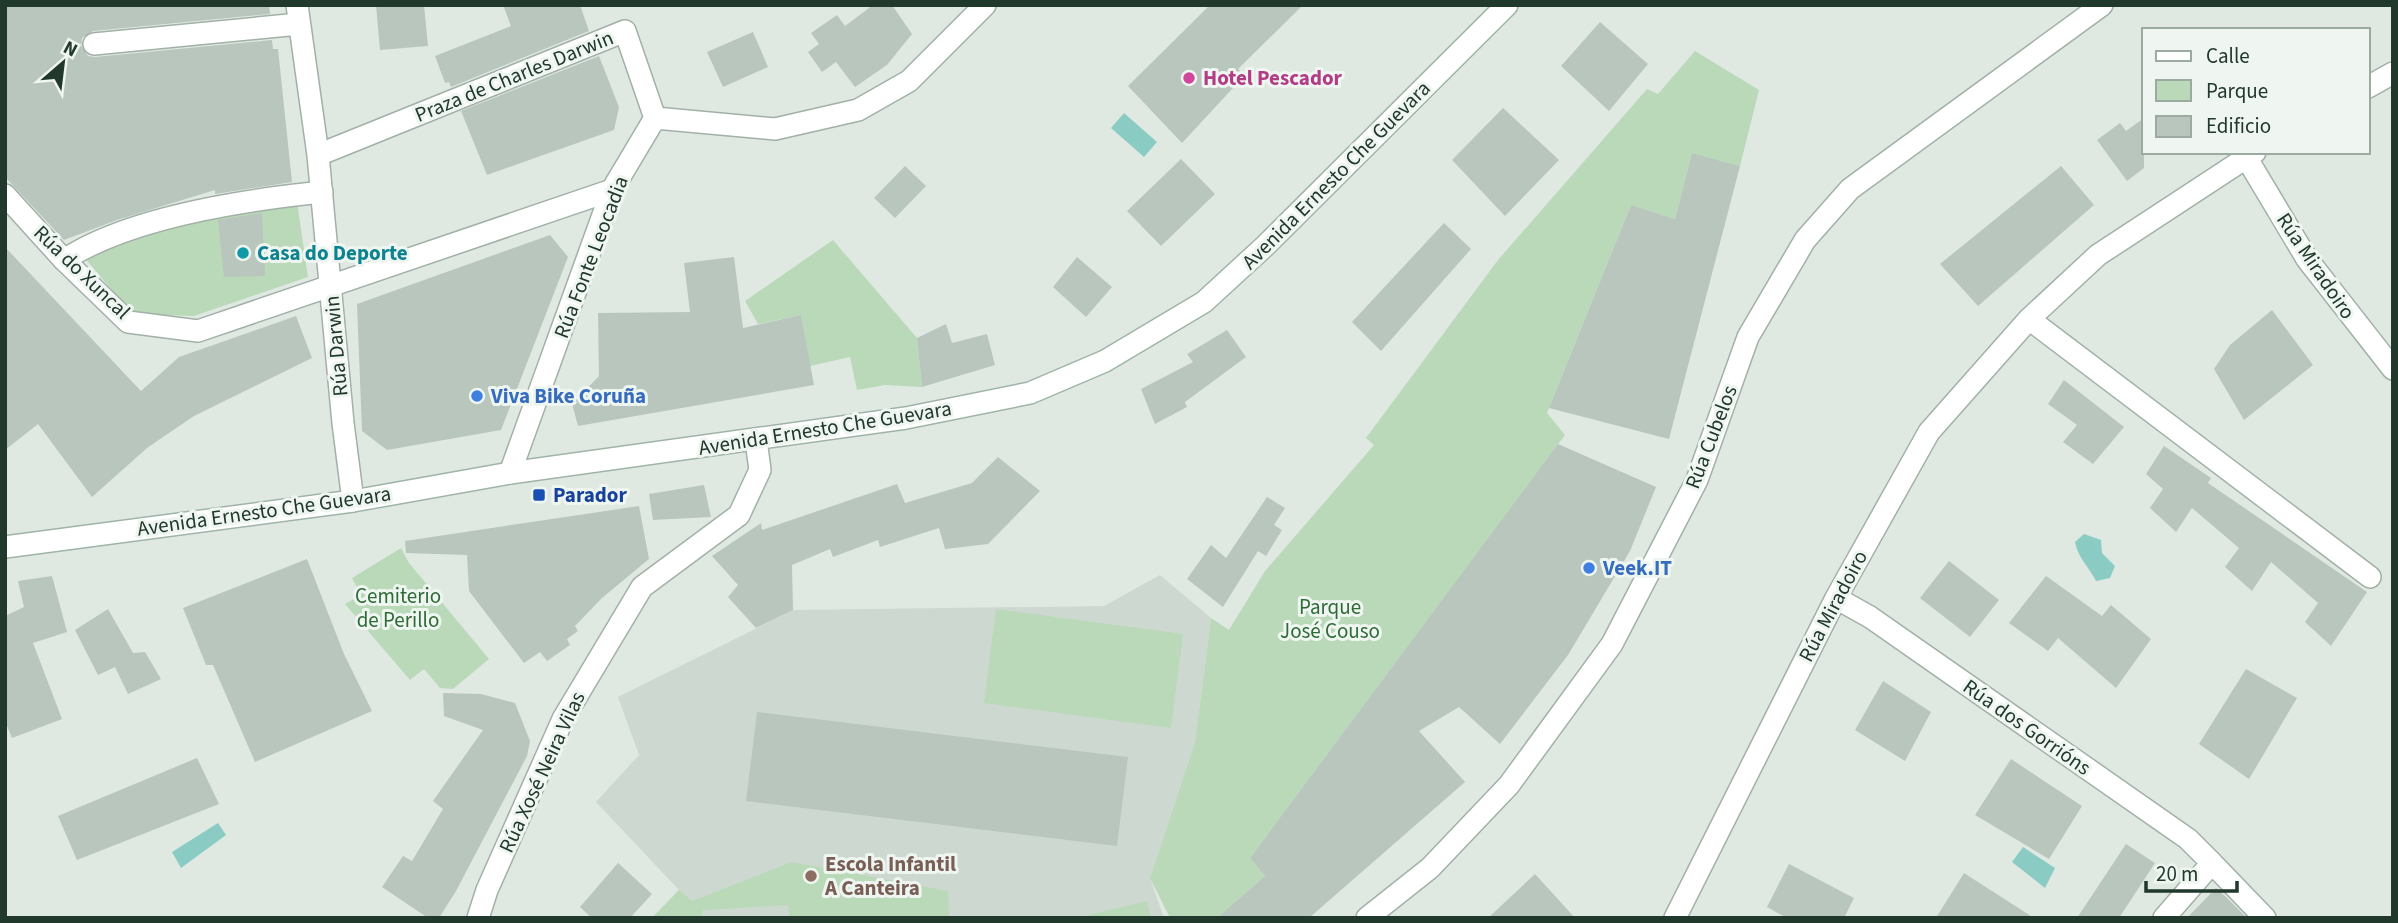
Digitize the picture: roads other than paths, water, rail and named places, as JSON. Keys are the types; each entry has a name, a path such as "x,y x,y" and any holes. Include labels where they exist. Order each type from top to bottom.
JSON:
{"street":[{"path":"654,118 775,129 858,110 909,81 985,5"},
{"name":"Avenida Ernesto Che Guevara","path":"5,547 353,501 510,473 906,418 1030,393 1105,361 1204,302 1265,246 1507,5"},
{"name":"Rúa Cubelos","path":"1367,918 1430,869 1509,785 1612,644 1697,480 1748,337 1805,240 1850,188 2102,5"},
{"name":"Rúa Darwin","path":"94,44 298,15 318,155 353,501"},
{"name":"Praza de Charles Darwin","path":"318,155 625,31 654,118"},
{"path":"2370,86 2393,73"},
{"name":"Rúa Fonte Leocadia","path":"510,473 612,190 654,118"},
{"name":"Rúa Miradoiro","path":"1675,918 1836,598 1928,432 2029,319 2098,255 2250,155 2307,258 2393,369"},
{"path":"330,284 612,190"},
{"path":"64,260 78,250 166,218 322,192"},
{"name":"Rúa do Xuncal","path":"5,195 64,260 128,321 198,331 330,284"},
{"path":"2029,319 2370,577"},
{"name":"Rúa Xosé Neira Vilas","path":"478,918 563,719 642,587 739,515 760,470 756,439"},
{"name":"Rúa dos Gorrións","path":"1836,598 1870,617 2177,831 2265,918"},
{"path":"2164,918 2212,863"}],"water":[{"path":"1124,113 1157,142 1144,157 1111,128"},
{"path":"2084,534 2101,540 2102,553 2115,566 2110,578 2096,581 2081,558 2075,542"},
{"path":"218,823 226,835 181,868 172,852"},
{"path":"2023,847 2055,868 2045,888 2012,862"}],"place":[{"name":"Hotel Pescador","path":"1189,78"},
{"name":"Casa do Deporte","path":"243,253"},
{"name":"Viva Bike Coruña","path":"477,396"},
{"name":"Parador","path":"539,495"},
{"name":"Veek.IT","path":"1589,568"},
{"name":"Escola Infantil A Canteira","path":"811,876"}],"park label":[{"name":"Cemiterio de Perillo","path":"398,608"},
{"name":"Parque José Couso","path":"1330,619"}]}
